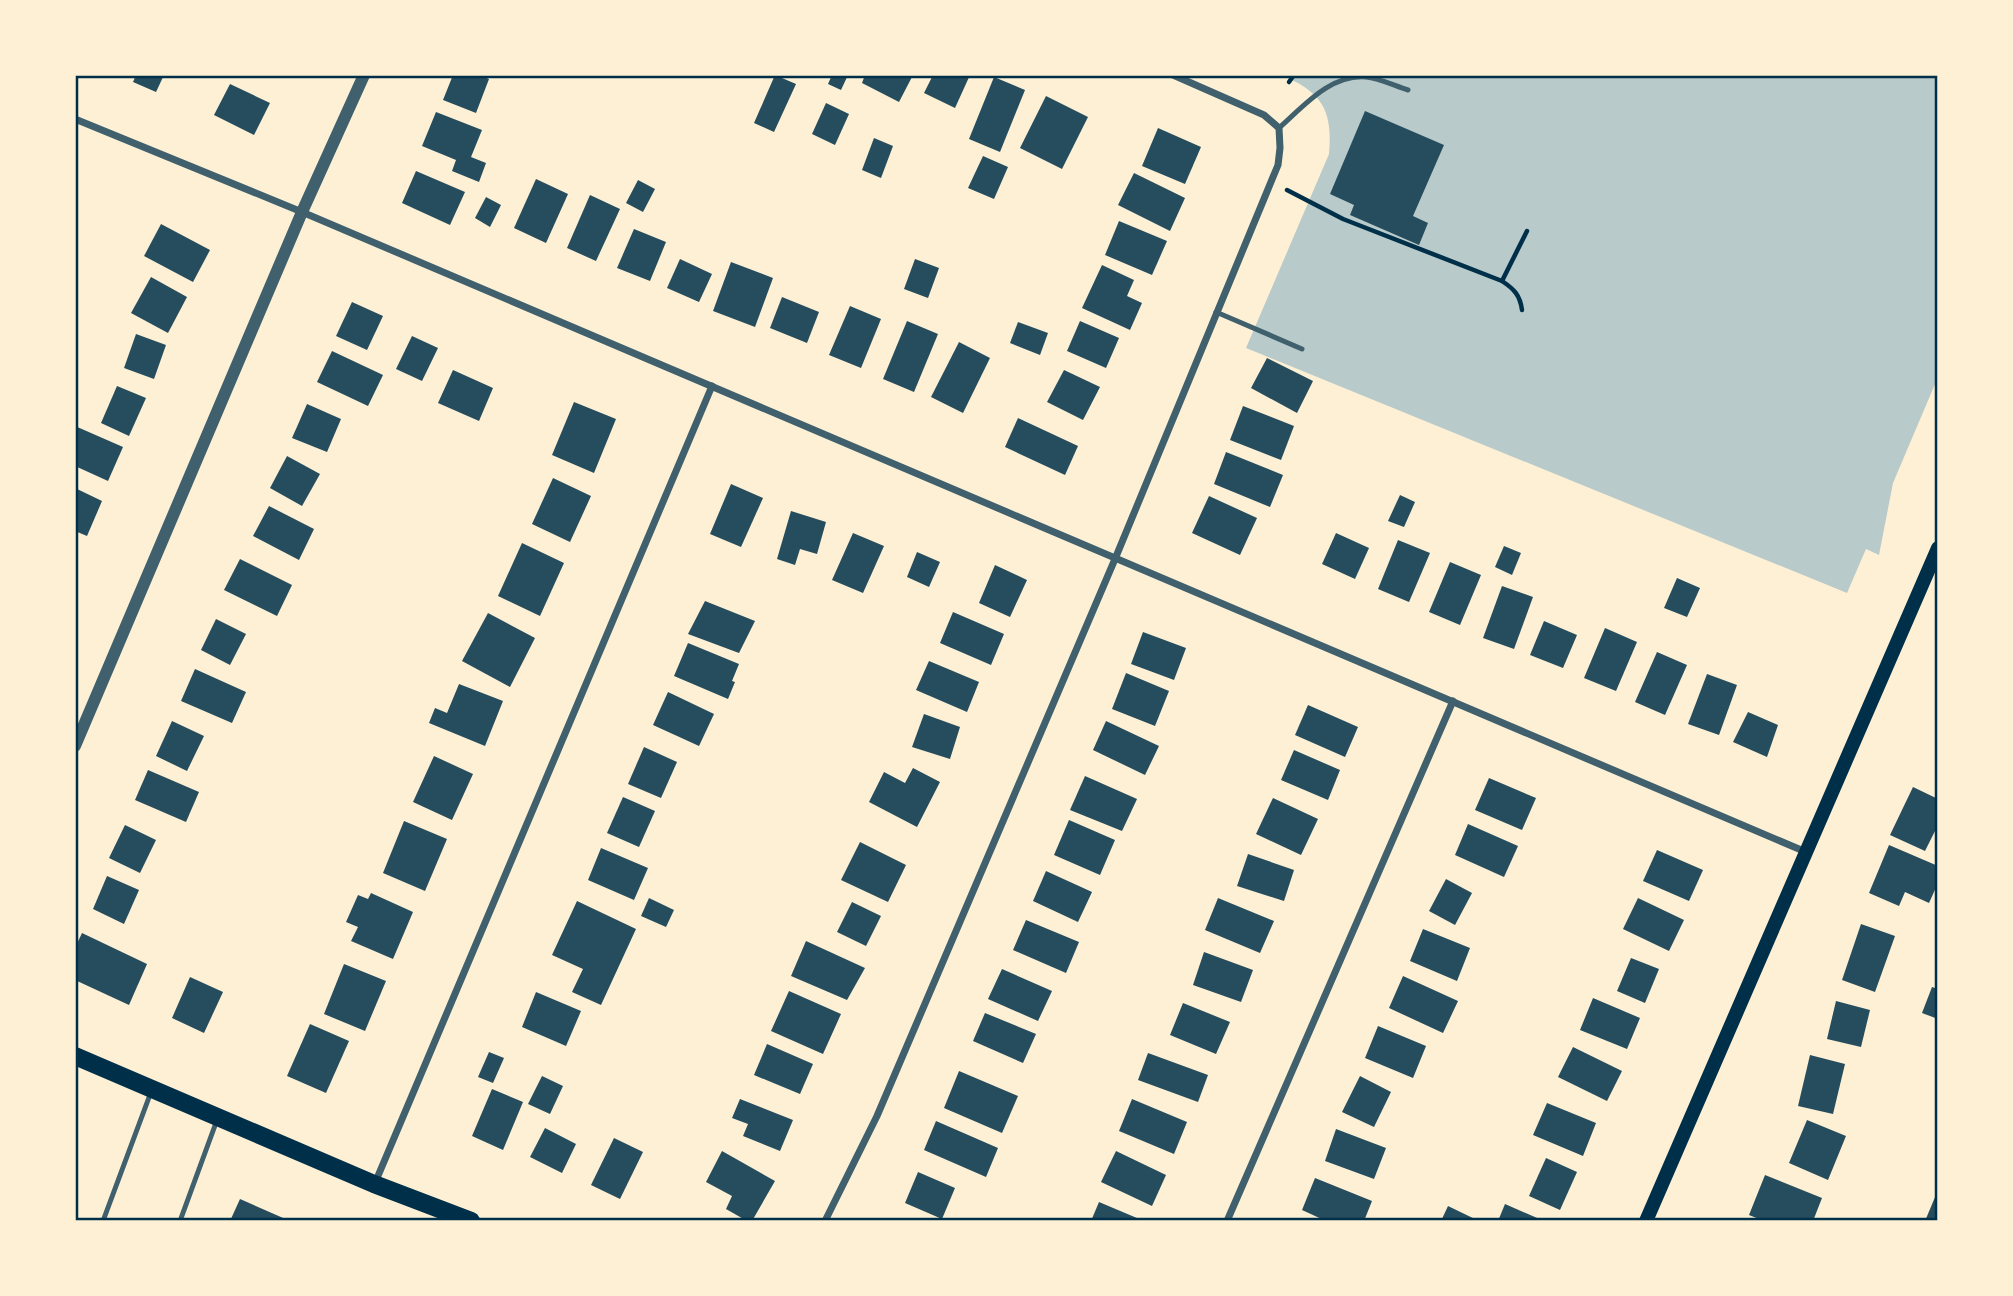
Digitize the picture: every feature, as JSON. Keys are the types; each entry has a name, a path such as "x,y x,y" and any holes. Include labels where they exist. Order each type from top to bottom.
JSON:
{"main road":[{"path":"1646,1221 1938,548"},
{"path":"75,1056 374,1184 471,1221"}],"street":[{"path":"75,746 302,212 364,75"},
{"path":"825,1221 877,1116 1115,559 1278,165 1279,128 1264,115 1173,75"},
{"path":"75,119 302,212 1806,852"},
{"path":"374,1184 712,386"},
{"path":"1227,1221 1453,701"}],"lane":[{"path":"1279,128 1327,86 1345,80 1366,77 1408,90"},
{"path":"1216,312 1302,349"},
{"path":"103,1221 152,1089"},
{"path":"180,1221 218,1117"}],"path":[{"path":"1289,82 1294,75"},
{"path":"1306,198 1343,219 1502,281 1513,288 1520,299 1522,310"},
{"path":"1502,281 1527,231"}],"shaded area":[{"path":"1281,75 1938,75 1938,377 1893,483 1879,555 1866,549 1847,593 1246,348 1329,154 1329,125 1322,104 1306,88"}],"building":[{"path":"136,75 164,75 156,92 133,82"},
{"path":"453,75 480,75 489,79 476,113 443,100"},
{"path":"775,75 796,84 774,132 754,123"},
{"path":"832,75 848,75 841,90 828,84"},
{"path":"865,75 913,75 899,102 862,83"},
{"path":"933,75 970,75 955,108 924,93"},
{"path":"994,77 1025,90 1000,152 969,139"},
{"path":"230,84 270,103 254,135 214,115"},
{"path":"1046,96 1088,117 1062,169 1020,148"},
{"path":"826,103 849,114 835,145 812,134"},
{"path":"1365,111 1444,145 1413,216 1428,223 1419,245 1350,215 1354,205 1330,194"},
{"path":"436,112 482,130 471,157 486,163 479,182 452,171 456,160 422,146"},
{"path":"1158,128 1201,147 1185,184 1142,166"},
{"path":"874,138 893,146 881,178 862,170"},
{"path":"983,156 1008,167 994,199 968,188"},
{"path":"416,171 465,192 450,225 402,203"},
{"path":"1134,173 1185,198 1170,231 1118,205"},
{"path":"536,179 568,194 546,243 514,228"},
{"path":"638,180 655,189 643,212 626,203"},
{"path":"590,195 620,209 596,261 567,248"},
{"path":"486,197 501,205 490,227 475,218"},
{"path":"1119,221 1167,241 1152,275 1105,255"},
{"path":"161,224 210,250 193,282 144,256"},
{"path":"634,229 666,242 650,281 617,268"},
{"path":"680,259 712,274 699,302 667,288"},
{"path":"915,259 939,268 928,298 904,289"},
{"path":"731,262 773,278 755,327 713,311"},
{"path":"1102,265 1134,280 1127,296 1142,303 1130,330 1082,308"},
{"path":"151,277 187,297 168,333 131,313"},
{"path":"782,297 819,312 807,343 770,328"},
{"path":"352,302 383,316 367,350 336,336"},
{"path":"850,306 881,319 861,368 829,355"},
{"path":"907,321 938,334 914,392 883,379"},
{"path":"1080,321 1119,338 1106,368 1067,351"},
{"path":"1018,322 1048,333 1040,355 1010,343"},
{"path":"136,334 166,345 154,379 124,368"},
{"path":"412,336 438,348 422,381 396,369"},
{"path":"959,342 990,358 963,413 931,397"},
{"path":"332,351 383,375 368,406 317,382"},
{"path":"1267,358 1313,381 1297,413 1251,388"},
{"path":"453,370 493,388 479,421 438,403"},
{"path":"1064,370 1100,387 1083,420 1047,402"},
{"path":"117,386 146,398 129,436 101,423"},
{"path":"574,402 616,419 594,473 552,455"},
{"path":"307,404 341,419 327,452 292,438"},
{"path":"1243,406 1294,426 1281,460 1230,440"},
{"path":"1018,418 1078,446 1065,475 1005,447"},
{"path":"75,426 123,447 108,481 75,466"},
{"path":"1226,452 1283,475 1270,507 1214,484"},
{"path":"287,456 320,474 302,506 270,488"},
{"path":"553,478 591,496 570,542 532,524"},
{"path":"731,484 763,498 741,547 710,534"},
{"path":"75,488 102,501 87,536 75,531"},
{"path":"1400,495 1415,502 1404,527 1388,521"},
{"path":"1209,496 1257,518 1240,555 1192,533"},
{"path":"269,506 314,529 299,560 253,536"},
{"path":"791,511 826,522 817,554 800,549 795,565 777,559"},
{"path":"853,533 884,546 863,593 832,580"},
{"path":"1336,533 1369,548 1355,579 1322,564"},
{"path":"1398,540 1430,553 1409,602 1378,589"},
{"path":"522,543 564,563 540,616 498,596"},
{"path":"1504,546 1521,553 1512,575 1495,567"},
{"path":"917,552 940,562 929,587 907,577"},
{"path":"240,559 292,585 277,616 224,590"},
{"path":"1450,562 1481,575 1460,625 1429,612"},
{"path":"995,565 1027,580 1010,617 979,603"},
{"path":"1677,578 1700,588 1687,617 1664,608"},
{"path":"1502,586 1533,597 1514,649 1483,638"},
{"path":"705,601 755,621 739,653 688,634"},
{"path":"953,612 1004,634 991,665 940,643"},
{"path":"488,613 535,638 510,687 462,661"},
{"path":"216,619 246,634 230,665 201,650"},
{"path":"1544,621 1577,635 1563,668 1530,655"},
{"path":"1605,628 1637,642 1616,691 1584,678"},
{"path":"1143,632 1186,648 1174,680 1131,664"},
{"path":"688,643 739,664 728,699 674,676"},
{"path":"1657,652 1687,665 1665,715 1635,702"},
{"path":"929,661 979,682 967,712 916,690"},
{"path":"195,669 246,692 232,723 181,701"},
{"path":"1126,673 1169,691 1155,726 1112,709"},
{"path":"1707,674 1737,685 1719,735 1688,724"},
{"path":"459,684 503,701 485,746 429,723 435,708 447,713"},
{"path":"668,692 714,714 699,746 653,725"},
{"path":"1308,705 1358,727 1345,757 1295,735"},
{"path":"1748,712 1778,725 1767,757 1733,742"},
{"path":"924,714 960,727 950,759 912,747"},
{"path":"172,721 204,736 187,771 156,756"},
{"path":"1106,721 1159,746 1145,775 1093,750"},
{"path":"644,747 677,762 661,798 628,784"},
{"path":"1294,750 1340,770 1328,800 1281,780"},
{"path":"434,756 473,774 452,820 413,802"},
{"path":"913,768 940,782 917,827 869,802 884,772 905,783"},
{"path":"148,770 199,792 186,822 135,800"},
{"path":"1085,776 1137,799 1122,831 1070,810"},
{"path":"1489,778 1536,798 1522,830 1475,810"},
{"path":"1913,787 1938,799 1938,832 1935,831 1925,851 1890,835"},
{"path":"623,797 655,811 639,847 607,833"},
{"path":"1273,798 1318,819 1301,855 1256,834"},
{"path":"1069,820 1115,840 1100,875 1054,855"},
{"path":"404,821 447,839 425,891 383,873"},
{"path":"1468,824 1518,846 1504,877 1455,855"},
{"path":"125,825 156,840 140,873 109,858"},
{"path":"860,842 906,865 888,902 841,880"},
{"path":"1889,845 1938,866 1938,883 1929,903 1905,892 1899,906 1869,893"},
{"path":"601,848 648,868 634,900 588,880"},
{"path":"1657,850 1703,870 1689,901 1643,881"},
{"path":"1248,854 1294,870 1284,901 1237,886"},
{"path":"1046,871 1092,892 1078,922 1033,901"},
{"path":"107,876 139,890 124,924 93,909"},
{"path":"1446,879 1472,893 1455,925 1429,911"},
{"path":"371,893 413,912 393,959 351,941 358,927 346,922 358,895 368,899"},
{"path":"649,898 674,910 666,927 641,916"},
{"path":"1218,898 1274,921 1260,953 1205,930"},
{"path":"1638,898 1684,920 1669,951 1623,929"},
{"path":"577,901 636,929 601,1005 572,992 583,969 552,955"},
{"path":"852,902 881,916 866,946 837,932"},
{"path":"1026,920 1079,942 1066,973 1013,950"},
{"path":"1861,924 1895,936 1875,992 1842,980"},
{"path":"1423,929 1470,948 1457,981 1410,961"},
{"path":"82,933 147,964 129,1005 75,980 75,948"},
{"path":"806,941 865,968 847,1000 791,976"},
{"path":"1204,952 1253,970 1241,1002 1193,985"},
{"path":"1631,958 1659,969 1645,1003 1617,991"},
{"path":"344,964 386,981 365,1031 324,1014"},
{"path":"1002,969 1052,991 1038,1021 988,999"},
{"path":"1403,976 1458,1001 1443,1033 1389,1008"},
{"path":"190,977 223,992 204,1033 172,1018"},
{"path":"1932,987 1938,989 1938,1019 1922,1013"},
{"path":"789,991 841,1014 823,1054 771,1031"},
{"path":"536,992 581,1011 566,1046 522,1027"},
{"path":"1593,998 1640,1018 1627,1049 1580,1030"},
{"path":"1836,1001 1870,1010 1861,1047 1827,1039"},
{"path":"1183,1003 1230,1022 1216,1054 1170,1035"},
{"path":"985,1013 1036,1034 1023,1063 973,1041"},
{"path":"310,1024 349,1041 326,1093 287,1076"},
{"path":"1378,1026 1426,1046 1413,1078 1365,1058"},
{"path":"767,1044 813,1064 800,1094 754,1075"},
{"path":"1573,1047 1622,1071 1607,1101 1558,1077"},
{"path":"489,1052 504,1058 493,1083 478,1077"},
{"path":"1148,1053 1208,1075 1198,1102 1138,1080"},
{"path":"1810,1055 1845,1064 1833,1114 1798,1106"},
{"path":"959,1071 1018,1096 1002,1133 944,1108"},
{"path":"542,1076 563,1086 550,1114 528,1104"},
{"path":"1360,1076 1391,1092 1374,1127 1342,1112"},
{"path":"492,1089 523,1102 503,1150 472,1136"},
{"path":"740,1099 793,1120 780,1151 743,1136 748,1124 732,1118"},
{"path":"1132,1099 1187,1122 1174,1154 1119,1131"},
{"path":"1547,1103 1596,1123 1583,1156 1533,1135"},
{"path":"1807,1120 1846,1136 1828,1180 1789,1163"},
{"path":"936,1121 998,1148 986,1177 924,1150"},
{"path":"545,1128 576,1144 562,1173 530,1157"},
{"path":"1336,1129 1386,1148 1374,1179 1325,1161"},
{"path":"614,1138 643,1152 620,1199 591,1185"},
{"path":"722,1151 775,1181 752,1221 726,1209 732,1196 706,1182"},
{"path":"1116,1151 1166,1175 1152,1206 1101,1182"},
{"path":"1546,1158 1577,1172 1560,1210 1529,1196"},
{"path":"918,1172 955,1188 942,1219 905,1203"},
{"path":"1765,1175 1822,1198 1813,1221 1764,1221 1749,1215"},
{"path":"1315,1178 1372,1201 1364,1221 1326,1221 1302,1210"},
{"path":"1938,1190 1938,1221 1925,1221"},
{"path":"240,1199 290,1221 230,1221"},
{"path":"1099,1202 1144,1221 1091,1221"},
{"path":"1505,1204 1544,1221 1498,1221"},
{"path":"1448,1206 1479,1221 1441,1221"}]}
